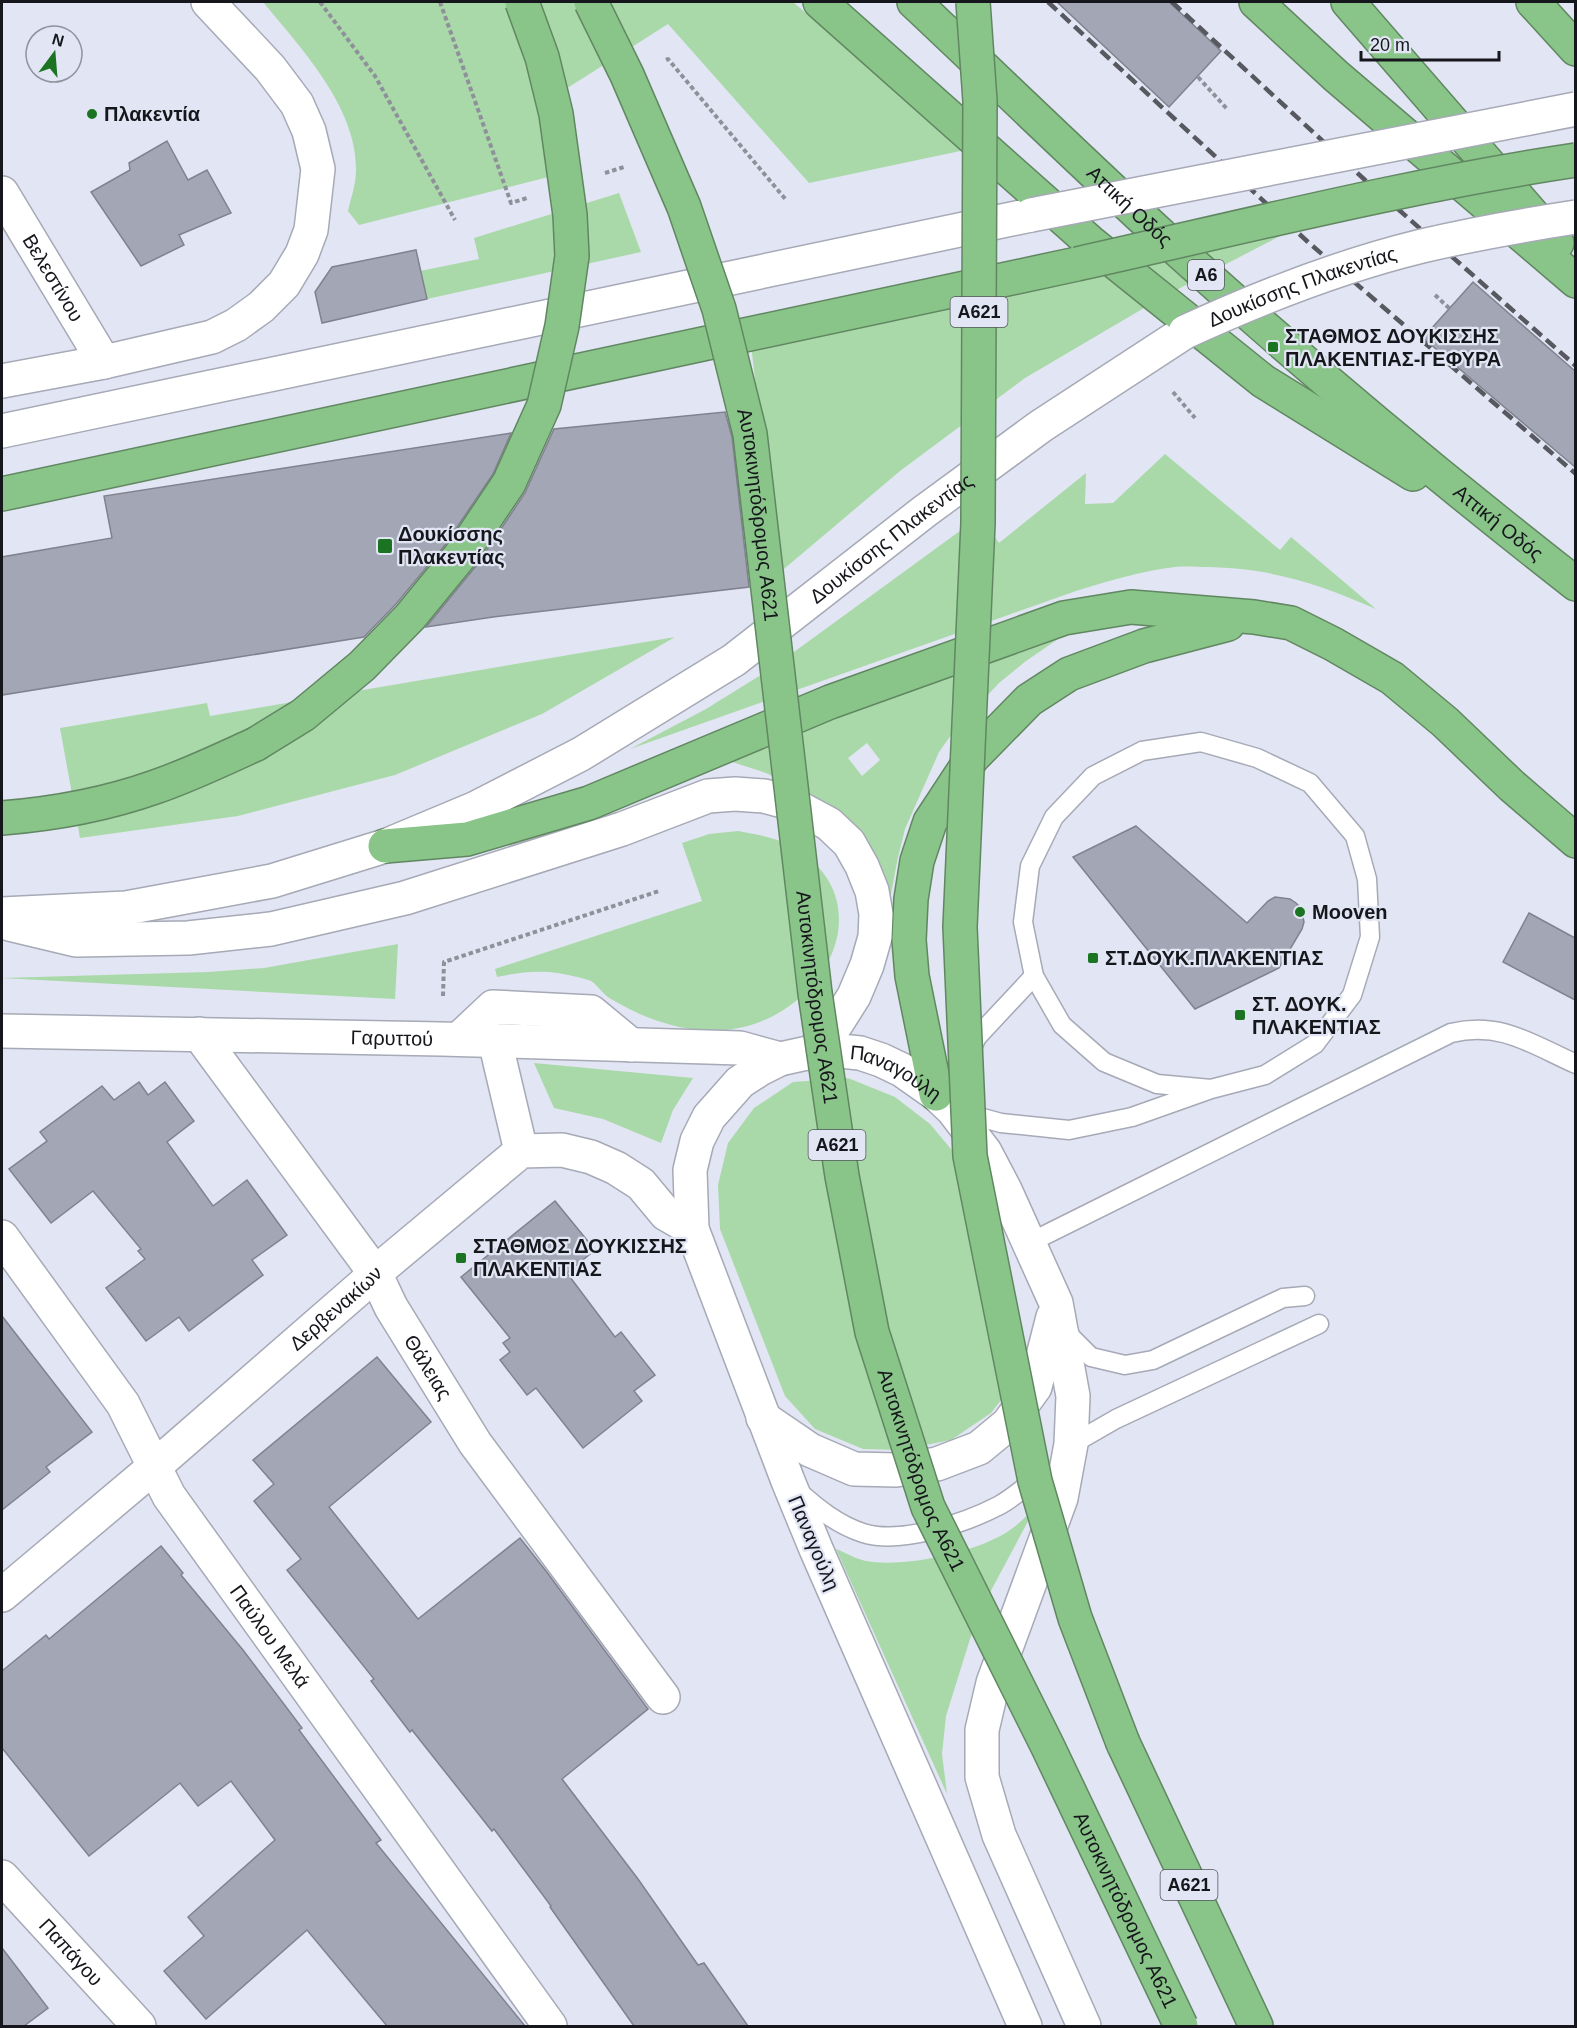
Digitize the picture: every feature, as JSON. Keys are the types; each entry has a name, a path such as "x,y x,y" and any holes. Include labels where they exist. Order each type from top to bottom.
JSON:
{"highway":[{"path":"2,818 51,813 153,788 256,744 303,715 362,666 411,617 460,556 509,483 544,405 562,326 572,256 570,215 556,114 542,57 522,2"},
{"name":"Αυτοκινητόδρομος Α621","path":"591,2 627,75 684,207 719,309 750,434 814,993 842,1176 872,1332 928,1507 1047,1745 1181,2026"},
{"path":"820,2 1090,242 1263,381 1512,534"},
{"name":"Αττική Οδός","path":"914,2 1179,251 1308,365 1575,584"},
{"name":"Α621","path":"973,2 980,101 978,523 960,927 970,1156 1035,1480 1076,1618 1123,1743 1256,2026"},
{"path":"980,101 982,2"},
{"path":"1256,2 1336,76 1575,281"},
{"path":"1348,2 1575,265"},
{"path":"1533,2 1575,49"},
{"path":"2,494 1077,264 1367,199 1504,171 1575,160"},
{"path":"385,846 467,839 589,803 830,702 1064,618 1131,607 1254,617 1291,623 1333,644 1392,678 1445,722 1512,786 1575,841"},
{"path":"944,1102 912,976 909,940 911,899 917,861 930,822 972,758 1029,700 1069,674 1144,646 1254,617"}],"main road":[{"path":"2,381 104,362 212,337 236,325 261,307 284,284 302,254 311,230 318,169 309,131 297,104 270,68 208,2"},
{"path":"2,431 1031,215 1575,108"},
{"name":"Βελεστίνου","path":"2,193 104,362"},
{"name":"Δουκίσσης Πλακεντίας","path":"2,914 126,908 272,881 385,846 476,808 581,754 734,660 926,511 1022,440 1185,332 1247,304 1343,269 1422,246 1515,226 1575,217"},
{"path":"2,922 76,940 188,938 271,929 405,898 622,829 708,796 764,796 790,803 829,824 849,843 872,891 876,914 875,937 867,965 854,996 837,1023 812,1052"},
{"path":"450,1039 494,1007 591,1012 631,1045"},
{"name":"Γαρυττού","path":"2,1031 450,1039 740,1048 780,1059"},
{"name":"Θάλειας","path":"199,1034 375,1273 391,1307 475,1443 663,1697"},
{"path":"495,1041 521,1151 562,1150 591,1157 616,1168 641,1184 666,1214 692,1229"},
{"name":"Παναγούλη","path":"1026,2026 816,1550 692,1229 690,1170 697,1141 709,1117 740,1082 780,1059 812,1052 860,1053 902,1070 944,1102 985,1152 1005,1190 1056,1303 1073,1396 1071,1444 1061,1498 993,1683 981,1730 982,1777 999,1835 1084,2026"},
{"name":"Δερβενακίων","path":"2,1595 154,1467 375,1273 521,1151"},
{"name":"Παύλου Μελά","path":"2,1237 123,1404 169,1496 550,2026"},
{"path":"764,1418 810,1450 854,1468 897,1470 937,1464 979,1448 1008,1424 1035,1387 1056,1303"},
{"name":"Παπάγου","path":"2,1877 139,2026"}],"lane":[{"path":"1034,976 977,1037 959,1077 944,1102 1001,1123 1069,1130 1132,1117 1211,1089 1265,1075 1315,1044 1352,995 1370,938 1367,879 1355,836 1310,783 1257,758 1201,742 1142,751 1093,776 1054,817 1030,866 1023,922 1034,976 1062,1025 1104,1062 1156,1084 1211,1089"},
{"path":"1029,1244 1451,1033 1467,1029 1488,1029 1507,1033 1575,1064"},
{"path":"1056,1303 1071,1336 1091,1358 1125,1365 1153,1360 1282,1298 1305,1296"},
{"path":"788,1482 825,1515 864,1534 901,1536 957,1524 1000,1506 1041,1475 1071,1444 1116,1419 1319,1324"}],"path":[{"path":"320,2 375,76 455,220"},
{"path":"440,2 511,203"},
{"path":"1198,77 1228,110"},
{"path":"1435,295 1449,308"},
{"path":"1173,392 1195,418"},
{"path":"450,1039 444,962 659,891"}],"green space":[{"path":"263,2 793,2 965,150 809,183 668,24 558,94 580,169 359,225 348,211 356,170 354,147 347,124 324,79"},
{"path":"619,193 641,252 427,299 420,271 479,259 474,238"},
{"path":"1303,224 1161,298 1025,378 900,471 778,574 751,345"},
{"path":"1165,454 1280,550 1291,537 1376,609 1314,585 1252,570 1175,567 1150,571 1076,591 630,749 706,709 772,668 990,509 995,515 985,523 999,543 1086,473 1085,504 1113,503"},
{"path":"1064,635 999,683 956,728 939,752 905,829 887,915 791,785 766,773 717,757","holes":["867,743 880,760 862,776 848,758"]},
{"path":"675,637 542,714 395,775 238,816 80,838 60,728 207,703 210,716"},
{"path":"738,831 777,840 798,850 820,869 833,890 839,913 837,937 829,960 816,981 797,1000 775,1015 734,1029 713,1031 692,1029 671,1025 630,1009 608,997 594,983 586,979 547,972 527,972 497,977 495,969 702,901 682,843 709,834"},
{"path":"398,944 395,999 2,978 208,972 264,968"},
{"path":"534,1063 693,1078 673,1110 661,1143 603,1119 554,1108"},
{"path":"848,1078 895,1097 930,1124 956,1155 991,1229 1023,1329 1019,1377 991,1413 951,1440 900,1450 863,1449 815,1429 785,1396 720,1229 718,1185 728,1143 754,1108 793,1082"},
{"path":"1035,1508 986,1600 970,1639 946,1716 942,1754 947,1794 836,1549 862,1560 882,1563 941,1556 996,1538 1013,1528"}],"building":[{"path":"1057,2 1169,2 1221,51 1169,107"},
{"path":"167,141 188,180 207,170 231,213 179,235 184,245 141,266 91,192 130,170 129,163"},
{"path":"416,250 427,299 322,323 315,292 332,267"},
{"path":"1473,282 1575,371 1575,467 1423,338"},
{"path":"725,412 732,437 749,587 426,627 476,566 525,493 554,429"},
{"path":"511,433 493,474 445,545 396,604 364,637 2,695 2,557 112,538 104,496"},
{"path":"1136,826 1247,923 1268,901 1275,897 1290,899 1296,903 1301,908 1304,922 1279,968 1195,1009 1073,857"},
{"path":"1529,913 1575,938 1575,1000 1503,962"},
{"path":"139,1082 148,1095 165,1082 194,1121 167,1142 213,1206 247,1180 287,1235 252,1260 263,1275 189,1331 179,1317 146,1341 106,1288 145,1259 138,1251 141,1249 93,1191 51,1223 9,1169 47,1141 40,1132 102,1086 114,1100"},
{"path":"555,1201 595,1250 567,1273 615,1337 621,1332 655,1375 634,1391 642,1401 583,1448 536,1388 527,1395 500,1360 510,1352 503,1343 510,1338 461,1277"},
{"path":"2,1316 92,1432 46,1467 50,1472 2,1510"},
{"path":"377,1357 431,1422 329,1507 418,1619 520,1538 648,1709 562,1779 638,1879 698,1965 704,1963 748,2026 634,2026 551,1906 494,1829 492,1831 412,1730 410,1732 371,1681 374,1679 287,1570 301,1559 254,1501 274,1484 253,1460"},
{"path":"161,1546 183,1573 181,1575 243,1650 302,1728 299,1730 381,1840 376,1843 525,2026 387,2026 307,1930 206,2019 164,1971 204,1936 188,1917 275,1840 231,1781 198,1806 180,1783 89,1856 2,1748 2,1671 46,1635 49,1639"},
{"path":"2,1948 48,2008 24,2026 2,2026"}],"railway":[{"path":"1048,2 1308,242 1576,474"},
{"path":"1172,2 1365,180 1576,366"}],"place":[{"name":"Πλακεντία","path":"92,114"},
{"name":"ΣΤΑΘΜΟΣ ΔΟΥΚΙΣΣΗΣ ΠΛΑΚΕΝΤΙΑΣ-ΓΕΦΥΡΑ","path":"1273,347"},
{"name":"Δουκίσσης Πλακεντίας","path":"385,546"},
{"name":"Mooven","path":"1300,912"},
{"name":"ΣΤ.ΔΟΥΚ.ΠΛΑΚΕΝΤΙΑΣ","path":"1093,958"},
{"name":"ΣΤ. ΔΟΥΚ. ΠΛΑΚΕΝΤΙΑΣ","path":"1240,1015"},
{"name":"ΣΤΑΘΜΟΣ ΔΟΥΚΙΣΣΗΣ ΠΛΑΚΕΝΤΙΑΣ","path":"461,1258"}]}
